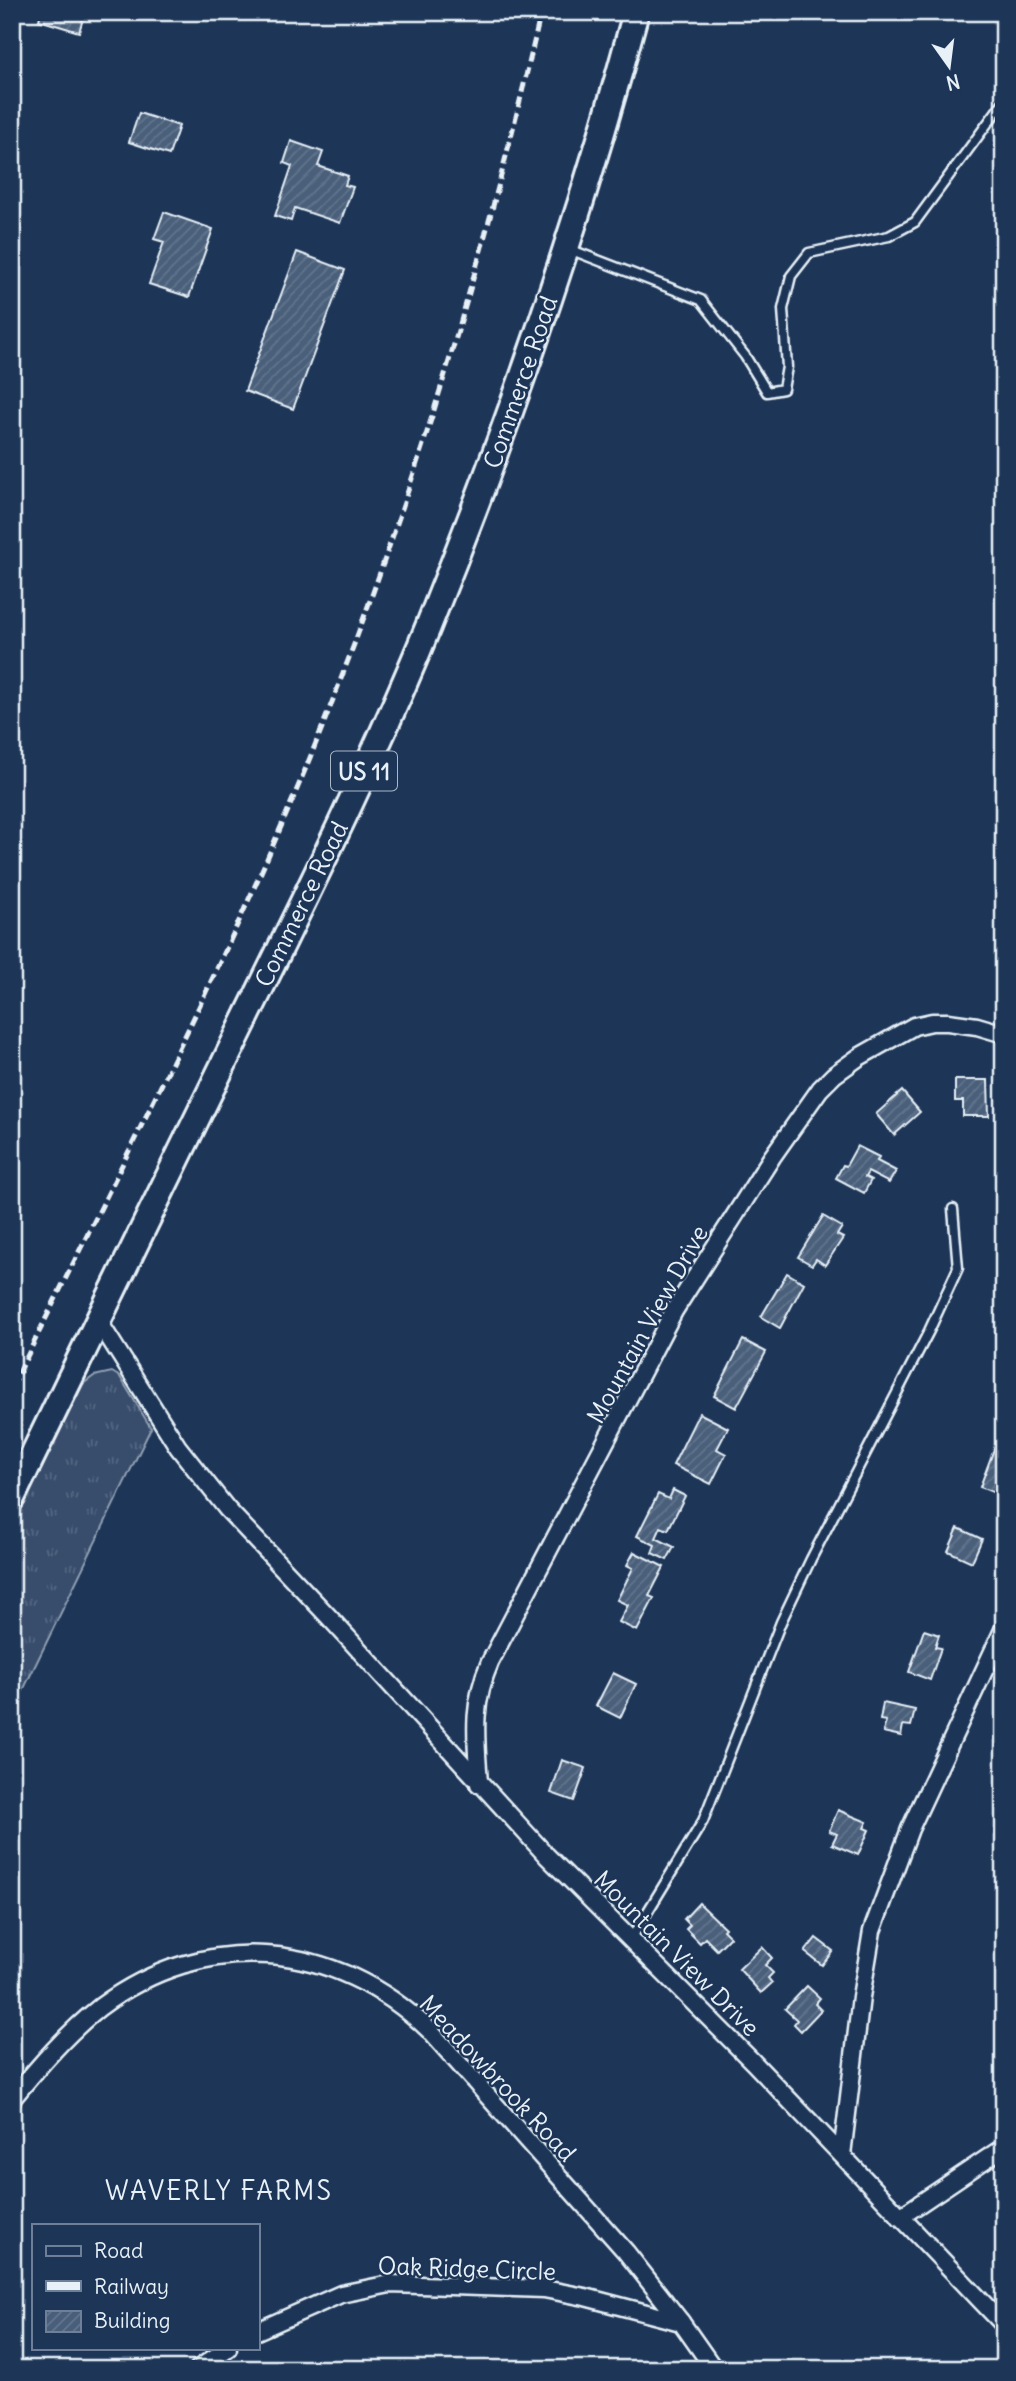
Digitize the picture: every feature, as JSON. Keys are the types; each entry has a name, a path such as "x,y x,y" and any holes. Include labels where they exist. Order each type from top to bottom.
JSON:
{"main road":[{"name":"Commerce Road","path":"12,1498 288,932 390,716 427,629 482,488 585,192 636,12"}],"street":[{"name":"Mountain View Drive","path":"479,1784 477,1704 481,1681 490,1662 674,1311 789,1131 820,1089 834,1075 903,1030 932,1021 977,1026 1004,1034"},
{"name":"Mountain View Drive","path":"98,1320 178,1447 227,1509 395,1688 479,1784 547,1856 842,2155 1004,2325"},
{"path":"842,2155 861,1997 872,1931 910,1829 1004,1628"},
{"name":"Meadowbrook Road","path":"12,2099 86,2019 123,1992 152,1976 196,1961 235,1955 282,1955 321,1964 382,1993 429,2030 626,2252 714,2369"},
{"path":"900,2217 1004,2147"},
{"name":"Oak Ridge Circle","path":"259,2330 341,2294 390,2284 544,2289 681,2322"},
{"path":"198,2369 225,2350"}],"lane":[{"path":"566,248 701,300 744,356 767,392 783,389 787,367 783,309 791,276 809,253 889,236 915,222 1004,101"},
{"path":"631,1939 703,1821 781,1622 929,1331 958,1268 953,1209"}],"green space":[{"path":"112,1372 120,1377 151,1428 12,1713 12,1529 83,1384 94,1376"}],"building":[{"path":"41,12 85,12 79,32 39,20"},
{"path":"139,113 179,126 169,155 129,142"},
{"path":"291,141 323,152 318,166 348,176 345,185 353,187 340,223 295,208 291,221 275,216 292,166 284,163"},
{"path":"164,212 213,229 189,297 149,284 164,242 154,239"},
{"path":"297,252 345,270 293,409 245,391"},
{"path":"955,1080 988,1080 989,1116 963,1116 963,1101 955,1101"},
{"path":"902,1091 920,1112 894,1135 876,1114"},
{"path":"857,1146 879,1157 877,1161 896,1171 889,1183 868,1172 865,1177 871,1180 864,1193 836,1178"},
{"path":"823,1216 842,1227 837,1235 843,1238 825,1265 816,1259 812,1265 798,1257"},
{"path":"787,1273 804,1283 780,1328 761,1317"},
{"path":"743,1340 766,1352 736,1408 714,1396"},
{"path":"699,1413 728,1428 717,1449 726,1454 711,1484 673,1465"},
{"path":"997,1441 1004,1443 1004,1486 1000,1495 980,1487"},
{"path":"673,1490 685,1496 668,1530 661,1527 656,1538 674,1547 667,1560 652,1553 655,1545 637,1536 658,1494 669,1499"},
{"path":"958,1528 982,1539 972,1562 948,1551"},
{"path":"634,1552 664,1567 649,1596 654,1598 637,1631 619,1622 628,1605 617,1600 633,1568 627,1565"},
{"path":"924,1630 939,1635 935,1647 941,1648 930,1680 909,1672"},
{"path":"613,1673 636,1684 620,1718 596,1706"},
{"path":"883,1703 915,1710 911,1726 903,1725 901,1736 883,1732 886,1721 880,1720"},
{"path":"562,1760 586,1768 574,1801 551,1793"},
{"path":"838,1810 867,1822 864,1828 869,1830 858,1855 832,1844 837,1834 829,1831"},
{"path":"699,1903 725,1928 723,1930 730,1937 717,1950 705,1938 700,1943 686,1929 690,1925 684,1919"},
{"path":"816,1938 833,1951 822,1965 805,1952"},
{"path":"762,1947 772,1958 765,1965 773,1973 768,1978 772,1983 761,1993 739,1969"},
{"path":"807,1986 820,1998 815,2004 821,2010 801,2031 794,2024 797,2020 785,2009"}],"railway":[{"path":"12,1387 237,926 305,770 341,678 408,491 467,301 541,12"}],"district":[{"name":"WAVERLY FARMS","path":"219,2190"}]}
